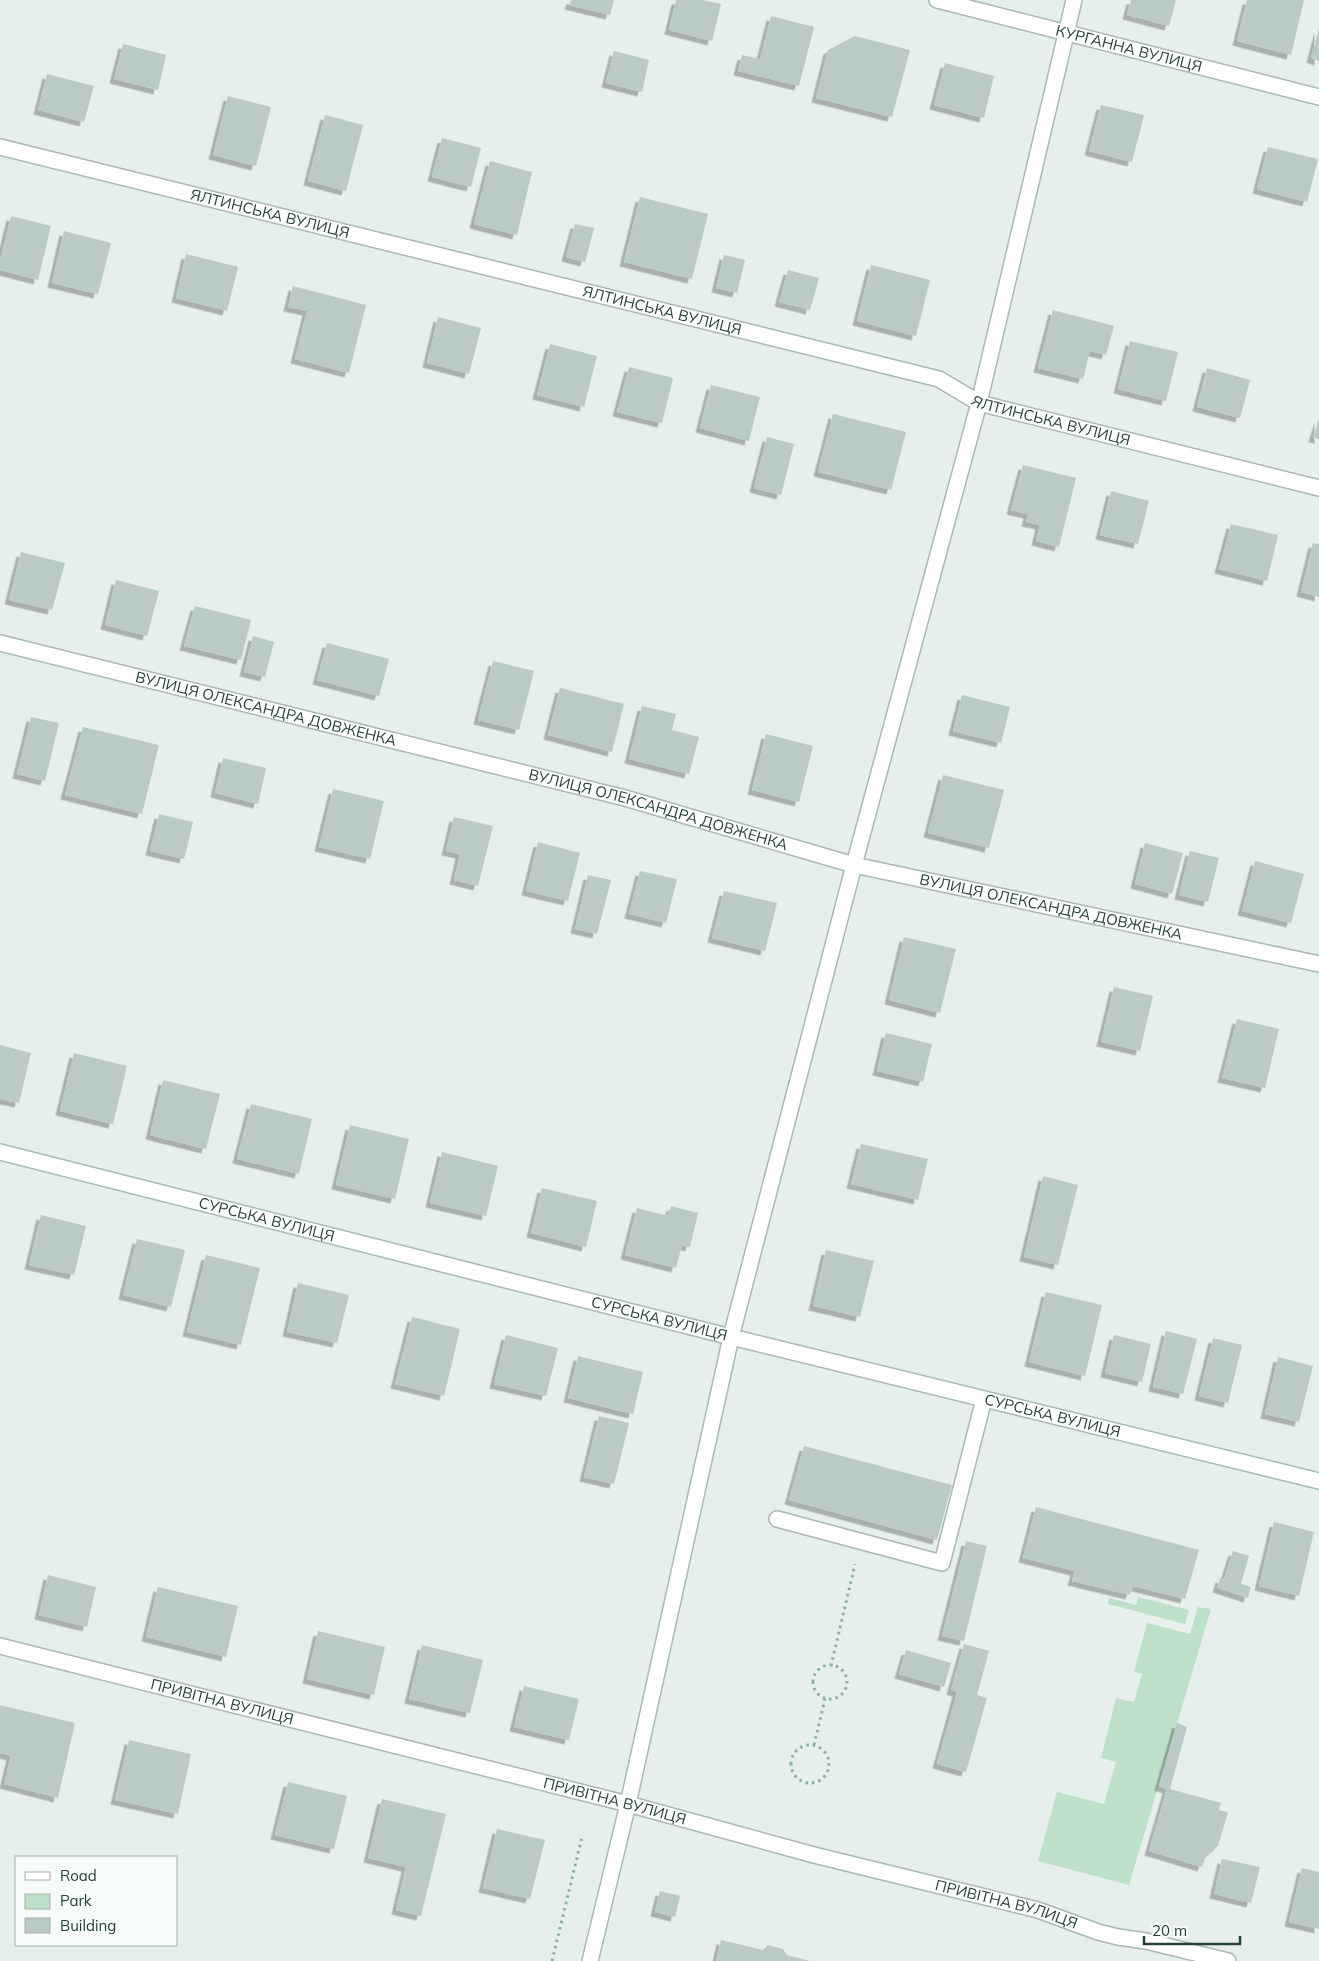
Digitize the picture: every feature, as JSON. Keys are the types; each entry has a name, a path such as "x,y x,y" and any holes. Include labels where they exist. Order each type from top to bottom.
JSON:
{"street":[{"name":"КУРГАННА ВУЛИЦЯ","path":"937,0 1319,97"},
{"path":"590,1961 628,1804 731,1337 854,865 979,402 1074,0"},
{"name":"ЯЛТИНСЬКА ВУЛИЦЯ","path":"0,147 939,379 979,402 1319,488"},
{"name":"ВУЛИЦЯ ОЛЕКСАНДРА ДОВЖЕНКА","path":"0,643 625,798 854,865 1319,964"},
{"name":"СУРСЬКА ВУЛИЦЯ","path":"0,1152 731,1337 1319,1481"},
{"path":"777,1519 942,1563 984,1399"},
{"name":"ПРИВІТНА ВУЛИЦЯ","path":"0,1646 628,1804 814,1855 1038,1910 1098,1932 1228,1961"}],"path":[{"path":"831,1666 861,1542"},
{"path":"831,1666 843,1670 848,1680 845,1691 838,1698 825,1699 818,1694 813,1685 815,1674 822,1667 831,1666"},
{"path":"814,1745 825,1699"},
{"path":"814,1745 825,1751 830,1762 827,1774 818,1782 806,1784 796,1778 790,1767 793,1755 802,1746 814,1745"},
{"path":"552,1961 582,1837"}],"green space":[{"path":"1138,1597 1189,1610 1185,1624 1108,1604 1109,1598 1136,1605"},
{"path":"1198,1607 1211,1609 1129,1885 1038,1861 1057,1792 1104,1804 1116,1762 1101,1758 1116,1698 1134,1702 1142,1674 1134,1672 1147,1623 1190,1634"}],"building":[{"path":"571,0 614,0 610,15 569,5"},
{"path":"676,0 703,0 721,4 712,41 669,30"},
{"path":"1131,0 1176,0 1169,26 1127,15"},
{"path":"1247,0 1304,0 1291,55 1237,41"},
{"path":"771,16 814,27 799,86 738,71 742,55 760,59"},
{"path":"1319,28 1319,61 1311,58"},
{"path":"855,36 910,50 892,117 816,98 828,50"},
{"path":"123,44 166,55 158,90 114,79"},
{"path":"614,51 649,60 642,92 606,83"},
{"path":"945,63 994,76 984,118 934,105"},
{"path":"47,74 94,86 84,122 38,110"},
{"path":"228,96 271,107 256,166 213,155"},
{"path":"1101,105 1144,115 1132,162 1089,151"},
{"path":"325,115 363,125 346,191 308,181"},
{"path":"442,138 481,148 471,187 432,177"},
{"path":"1268,147 1318,159 1307,202 1257,189"},
{"path":"490,161 532,172 517,235 474,224"},
{"path":"640,197 708,214 692,279 624,262"},
{"path":"11,216 51,226 38,280 0,270 0,261"},
{"path":"575,224 594,228 585,262 566,257"},
{"path":"64,231 111,243 98,294 52,283"},
{"path":"186,254 238,267 227,311 176,298"},
{"path":"724,255 745,260 737,293 716,288"},
{"path":"871,265 930,280 916,336 857,321"},
{"path":"788,270 819,278 810,310 779,302"},
{"path":"293,286 366,305 349,373 295,359 307,311 288,307"},
{"path":"1053,310 1114,326 1106,355 1090,351 1083,379 1038,368"},
{"path":"438,317 481,328 469,374 427,363"},
{"path":"1130,341 1178,352 1166,401 1118,389"},
{"path":"550,344 597,356 584,407 537,395"},
{"path":"629,367 673,378 662,423 617,412"},
{"path":"1207,368 1250,380 1240,418 1197,407"},
{"path":"711,385 760,397 749,441 700,428"},
{"path":"833,414 906,432 891,490 818,472"},
{"path":"1319,418 1319,439 1313,438"},
{"path":"767,437 794,444 781,495 754,488"},
{"path":"1023,465 1076,478 1059,547 1036,541 1040,525 1026,522 1028,514 1011,510"},
{"path":"1111,491 1149,501 1138,544 1100,535"},
{"path":"1231,524 1278,535 1267,581 1219,569"},
{"path":"1313,543 1319,544 1319,597 1301,592"},
{"path":"21,552 65,563 52,610 9,600"},
{"path":"116,580 159,591 147,636 105,625"},
{"path":"195,606 251,620 241,660 184,646"},
{"path":"253,636 274,642 265,677 244,672"},
{"path":"327,643 389,659 379,696 317,680"},
{"path":"493,661 534,671 519,730 478,720"},
{"path":"560,688 624,704 612,752 548,735"},
{"path":"962,695 1010,707 1001,743 953,731"},
{"path":"642,706 676,714 672,730 699,737 689,774 629,759"},
{"path":"31,717 59,723 45,781 17,774"},
{"path":"83,727 159,745 142,814 65,795"},
{"path":"766,734 813,746 799,802 752,790"},
{"path":"223,758 266,768 258,804 215,793"},
{"path":"943,775 1004,790 989,848 928,833"},
{"path":"333,789 384,801 370,859 319,847"},
{"path":"159,814 193,822 184,859 150,851"},
{"path":"454,817 493,826 478,886 454,880 460,854 446,851"},
{"path":"538,842 580,853 568,901 526,891"},
{"path":"1145,843 1183,853 1172,894 1135,884"},
{"path":"1190,851 1219,858 1208,902 1179,895"},
{"path":"1255,861 1304,874 1291,923 1242,911"},
{"path":"640,871 677,879 666,923 629,914"},
{"path":"588,875 611,880 597,934 575,929"},
{"path":"724,891 777,903 765,951 712,938"},
{"path":"904,937 956,949 940,1013 889,1000"},
{"path":"1114,987 1153,996 1140,1051 1101,1042"},
{"path":"1237,1019 1279,1029 1265,1088 1222,1078"},
{"path":"886,1033 932,1044 923,1082 877,1071"},
{"path":"0,1045 31,1053 19,1103 0,1099"},
{"path":"74,1053 127,1066 113,1124 60,1111"},
{"path":"163,1080 220,1094 206,1149 150,1135"},
{"path":"251,1104 312,1119 299,1174 237,1159"},
{"path":"350,1125 409,1139 395,1199 336,1185"},
{"path":"861,1144 928,1159 918,1200 851,1184"},
{"path":"442,1152 498,1166 486,1216 430,1203"},
{"path":"1043,1176 1078,1185 1058,1265 1024,1257"},
{"path":"542,1188 597,1201 586,1247 531,1233"},
{"path":"671,1206 698,1213 690,1247 682,1245 676,1268 625,1255 637,1208 668,1216"},
{"path":"41,1215 86,1226 74,1275 29,1265"},
{"path":"137,1239 185,1250 171,1307 123,1295"},
{"path":"826,1250 874,1261 860,1317 813,1306"},
{"path":"206,1255 260,1268 241,1345 187,1332"},
{"path":"298,1283 349,1295 337,1343 287,1332"},
{"path":"1046,1292 1102,1305 1085,1376 1029,1362"},
{"path":"412,1317 460,1329 444,1396 395,1384"},
{"path":"1166,1331 1197,1339 1183,1394 1153,1387"},
{"path":"506,1335 558,1348 546,1396 494,1384"},
{"path":"1114,1335 1151,1344 1142,1382 1105,1373"},
{"path":"1213,1338 1242,1345 1228,1403 1199,1396"},
{"path":"578,1356 643,1372 633,1414 568,1398"},
{"path":"1278,1357 1313,1366 1299,1422 1265,1414"},
{"path":"599,1416 629,1423 614,1484 584,1477"},
{"path":"804,1446 952,1485 937,1540 789,1500"},
{"path":"1036,1507 1199,1550 1185,1599 1133,1586 1130,1595 1072,1581 1075,1571 1023,1558"},
{"path":"1274,1522 1314,1532 1299,1596 1259,1586"},
{"path":"966,1541 987,1546 964,1641 942,1636"},
{"path":"1233,1551 1249,1556 1241,1584 1251,1587 1248,1598 1217,1588 1220,1578 1224,1579"},
{"path":"48,1575 96,1587 87,1627 39,1615"},
{"path":"158,1587 238,1606 226,1657 146,1637"},
{"path":"318,1631 385,1647 374,1695 307,1679"},
{"path":"964,1644 989,1651 977,1695 987,1698 966,1772 937,1764 957,1692 951,1690"},
{"path":"422,1645 483,1660 470,1713 409,1699"},
{"path":"906,1650 951,1663 944,1687 899,1674"},
{"path":"524,1686 579,1699 569,1740 514,1727"},
{"path":"0,1705 75,1723 58,1798 4,1784 11,1756 0,1753"},
{"path":"1177,1723 1187,1727 1170,1789 1221,1803 1219,1810 1228,1812 1218,1846 1206,1856 1202,1867 1149,1851 1167,1789 1159,1786"},
{"path":"129,1740 191,1754 178,1814 115,1800"},
{"path":"288,1782 347,1796 334,1849 275,1835"},
{"path":"382,1799 446,1814 421,1916 396,1910 406,1867 368,1858"},
{"path":"497,1829 545,1840 530,1899 483,1888"},
{"path":"1222,1859 1260,1867 1251,1903 1214,1894"},
{"path":"1302,1868 1319,1872 1319,1929 1289,1922"},
{"path":"660,1891 680,1896 675,1917 655,1912"},
{"path":"721,1940 763,1950 768,1945 783,1949 787,1955 810,1961 716,1961"}]}
